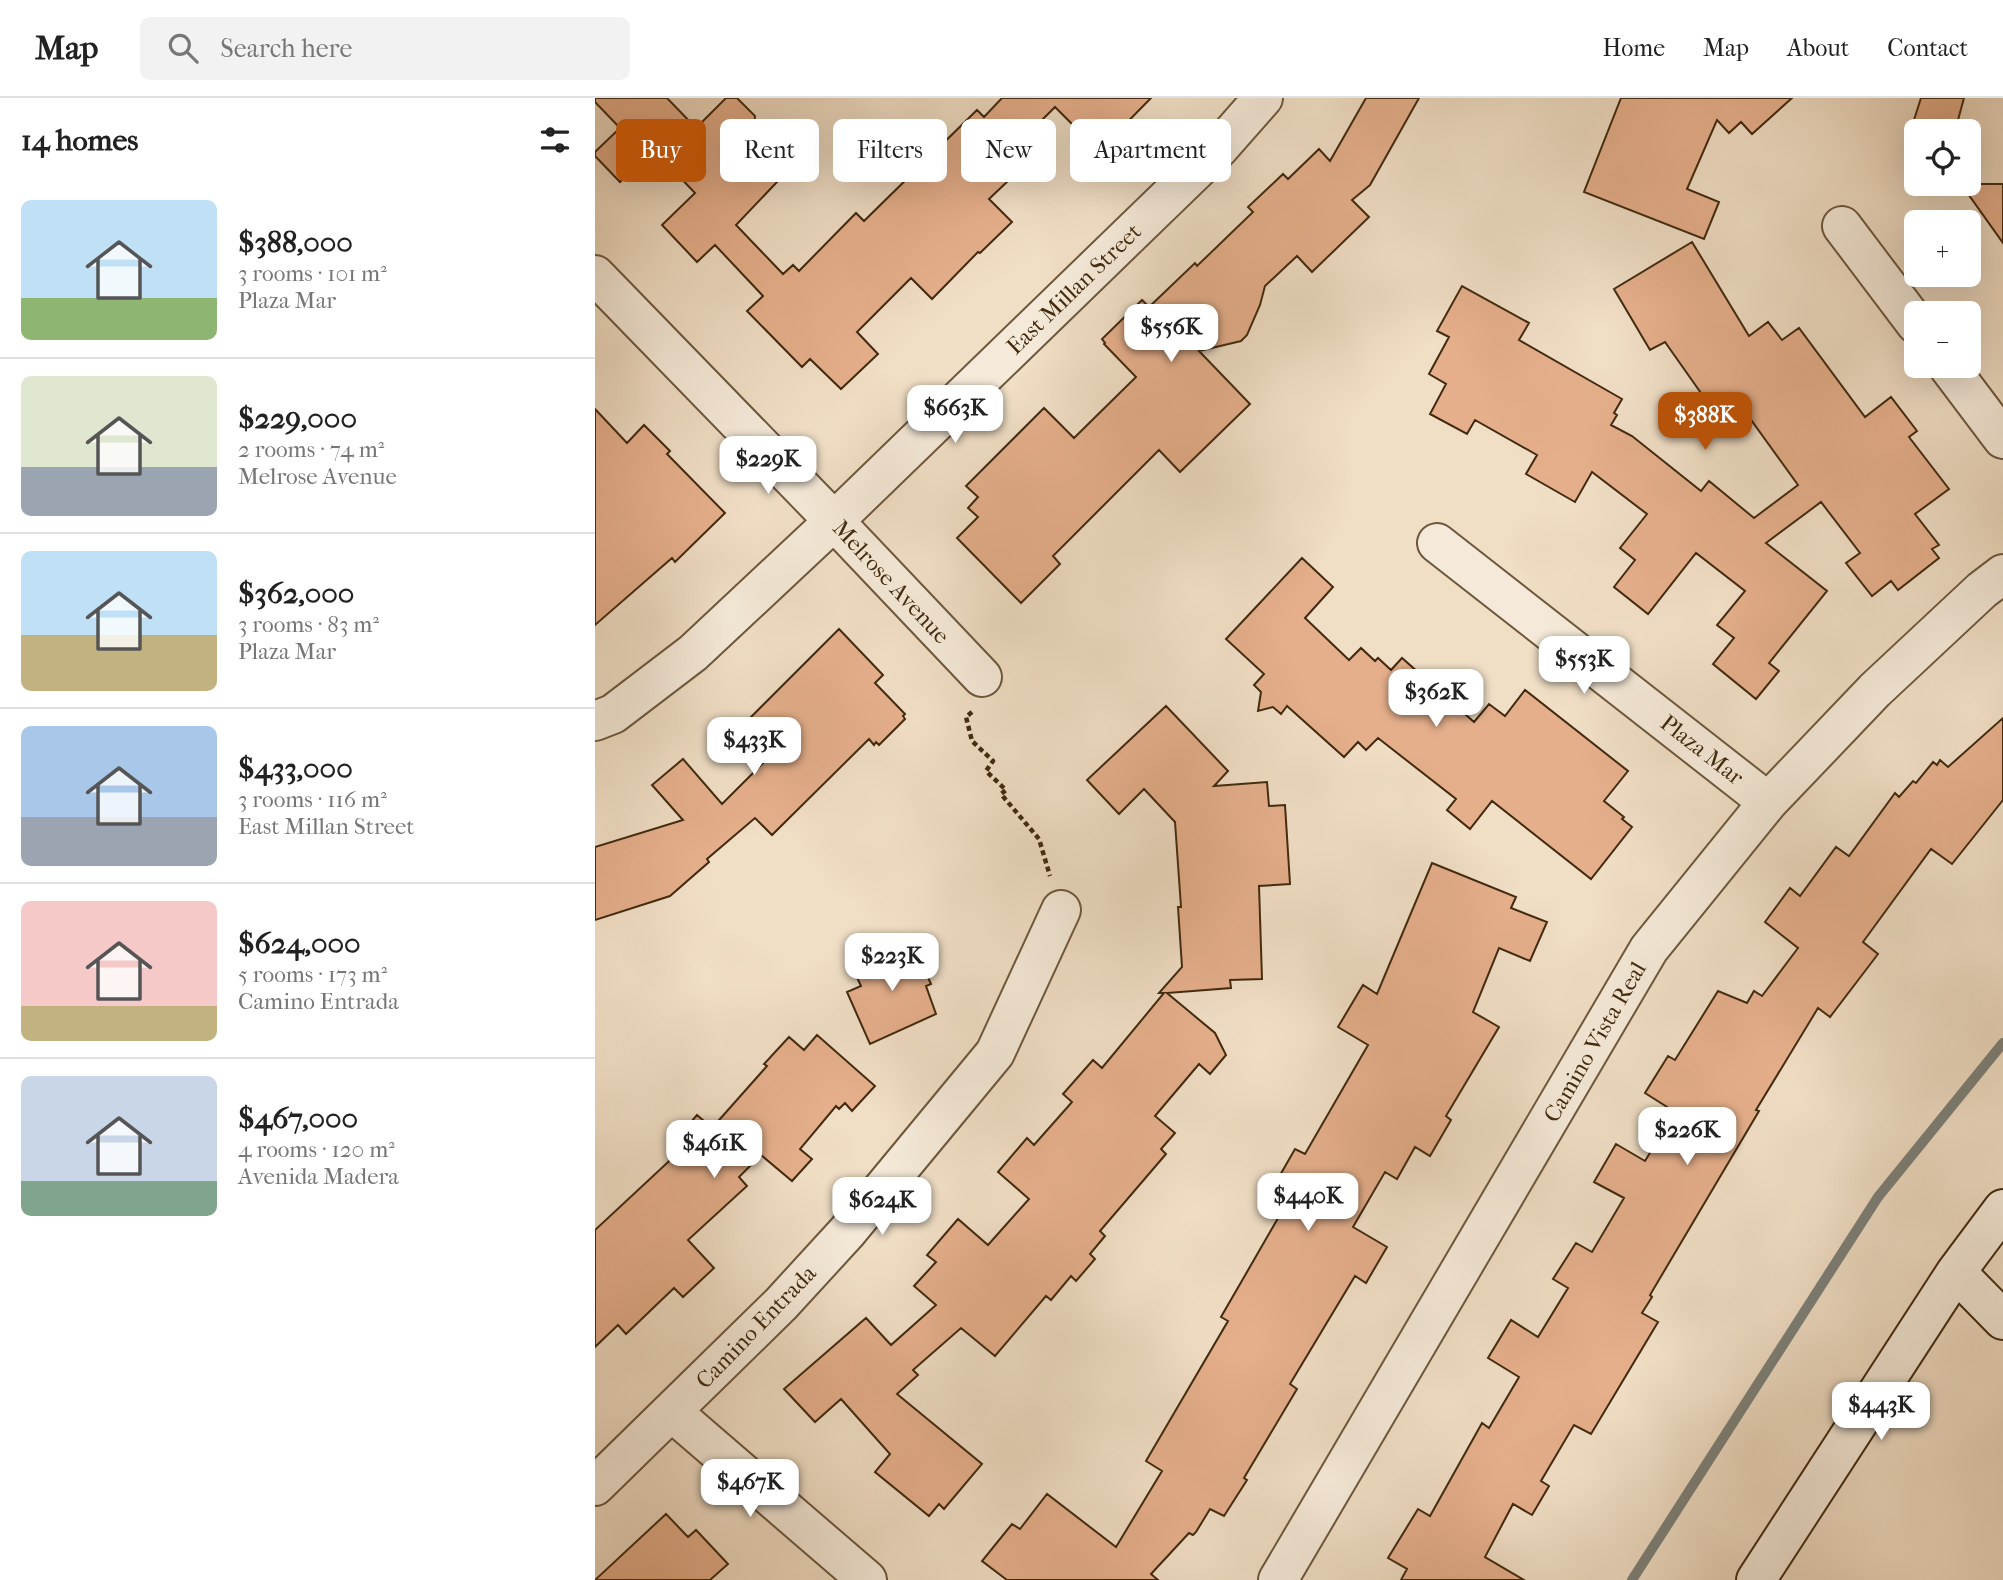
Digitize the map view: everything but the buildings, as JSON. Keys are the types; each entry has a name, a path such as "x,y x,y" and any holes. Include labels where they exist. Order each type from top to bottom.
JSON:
{"street":[{"name":"East Millan Street","path":"595,721 613,714 673,670 834,521 1219,148 1263,98"},
{"path":"1842,226 1904,308"},
{"name":"Melrose Avenue","path":"595,275 982,677"},
{"path":"1957,378 2003,439"},
{"name":"Plaza Mar","path":"1437,543 1768,802"},
{"name":"Camino Vista Real","path":"1278,1580 1649,949 1768,802 1875,690 1982,590 2003,574"},
{"name":"Camino Entrada","path":"595,1486 781,1304 847,1233 995,1054 1061,910"},
{"path":"1756,1580 1956,1272 2003,1209"},
{"path":"1956,1272 2003,1320"},
{"path":"672,1412 867,1580"}],"path":[{"path":"969,731 972,741 993,761 986,771 1006,790 1001,794 1039,839"}],"waterway":[{"path":"1632,1580 1878,1197 2003,1043"}]}
